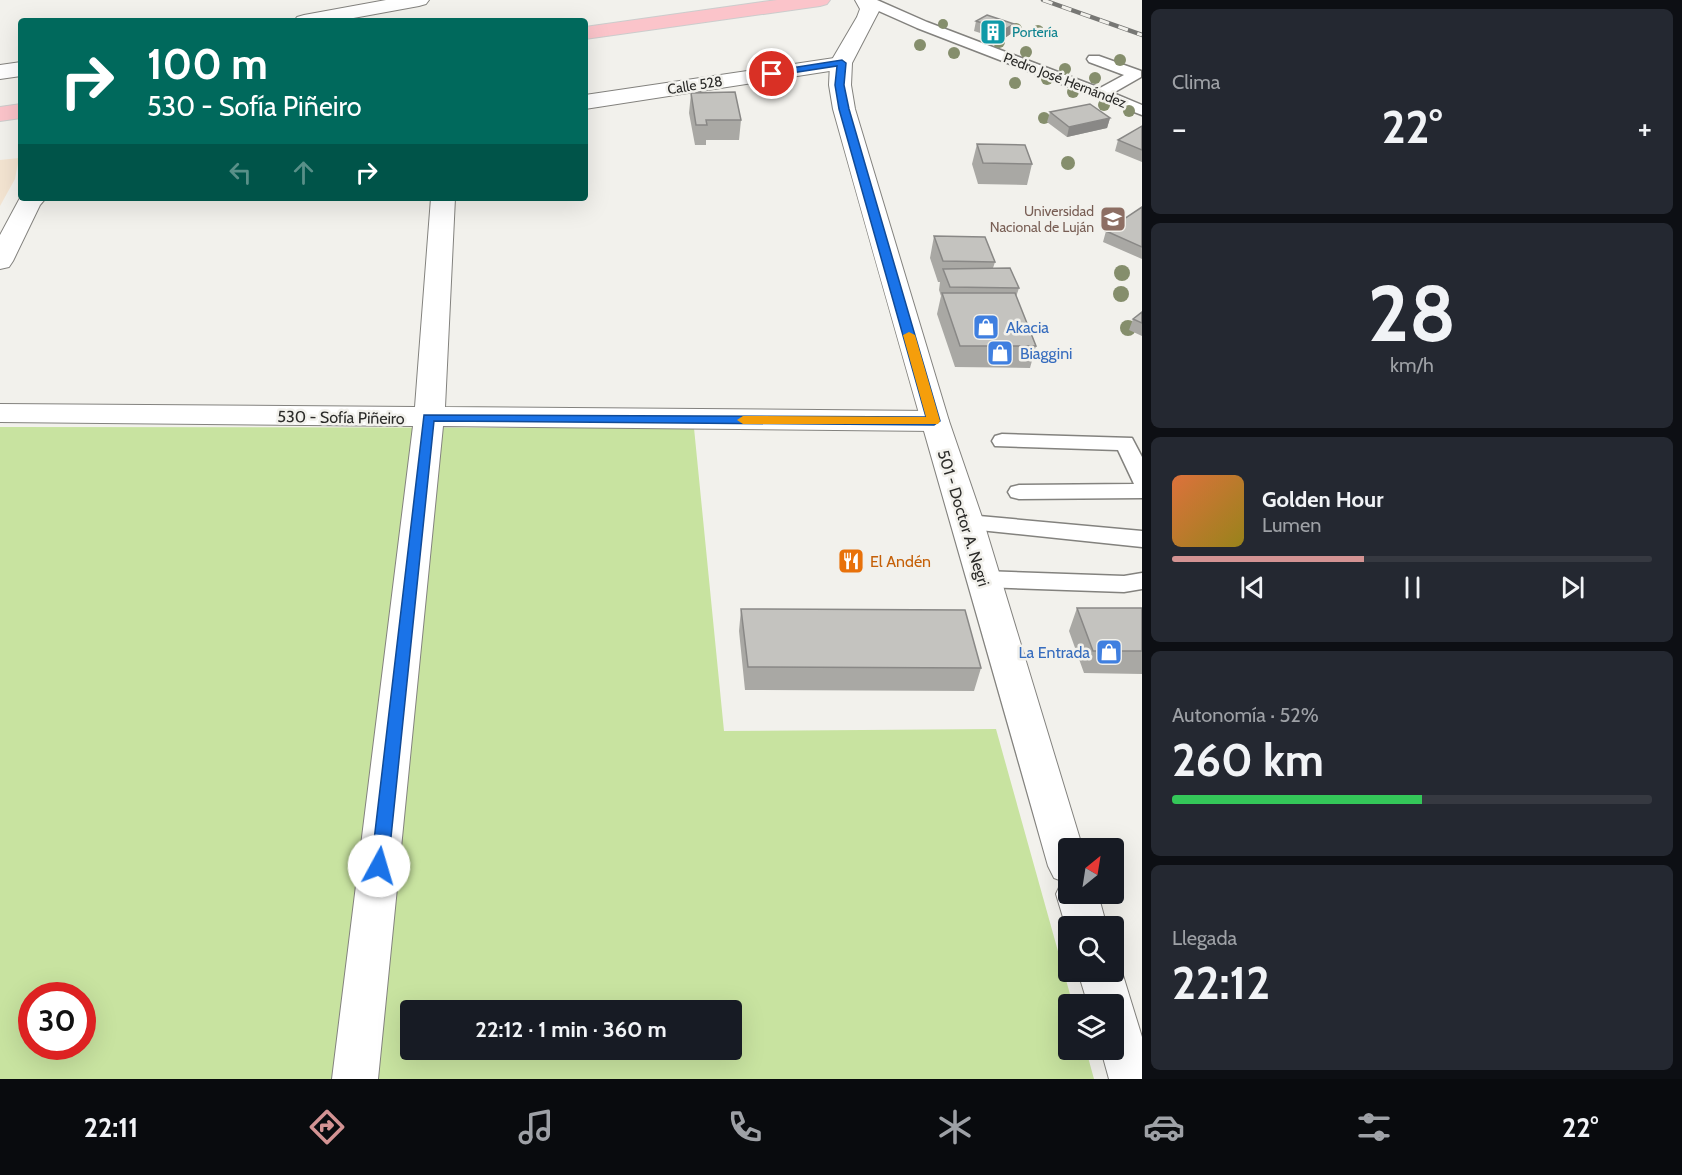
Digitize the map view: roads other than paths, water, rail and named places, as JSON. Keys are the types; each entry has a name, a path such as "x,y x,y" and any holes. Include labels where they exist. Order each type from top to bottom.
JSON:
{"main road":[{"path":"588,33 820,0"},
{"path":"0,114 18,111"}],"street":[{"path":"320,18 418,0"},
{"name":"501 - Doctor A. Negri","path":"866,1 870,9 867,17 842,63 840,85 844,109 934,421 968,523 1060,838"},
{"name":"Calle 528","path":"588,102 842,63"},
{"path":"0,72 18,69"},
{"path":"0,261 30,201"},
{"path":"356,1079 429,417 442,201"},
{"name":"530 - Sofía Piñeiro","path":"0,413 934,421"},
{"path":"1124,1052 1132,1079"}],"lane":[{"name":"Pedro José Hernández","path":"866,1 1142,110"},
{"path":"1094,58 1136,74 1101,94"},
{"path":"1002,441 1125,443 1142,480"},
{"path":"1019,492 1142,491"},
{"path":"968,523 1142,539"},
{"path":"983,579 1124,584 1142,581"}],"railway":[{"path":"1043,0 1142,35"}],"place":[{"name":"Portería","path":"993,32"},
{"name":"Universidad Nacional de Luján","path":"1113,219"},
{"name":"Akacia","path":"986,327"},
{"name":"Biaggini","path":"1000,353"},
{"name":"El Andén","path":"851,561"},
{"name":"La Entrada","path":"1109,652"}]}
